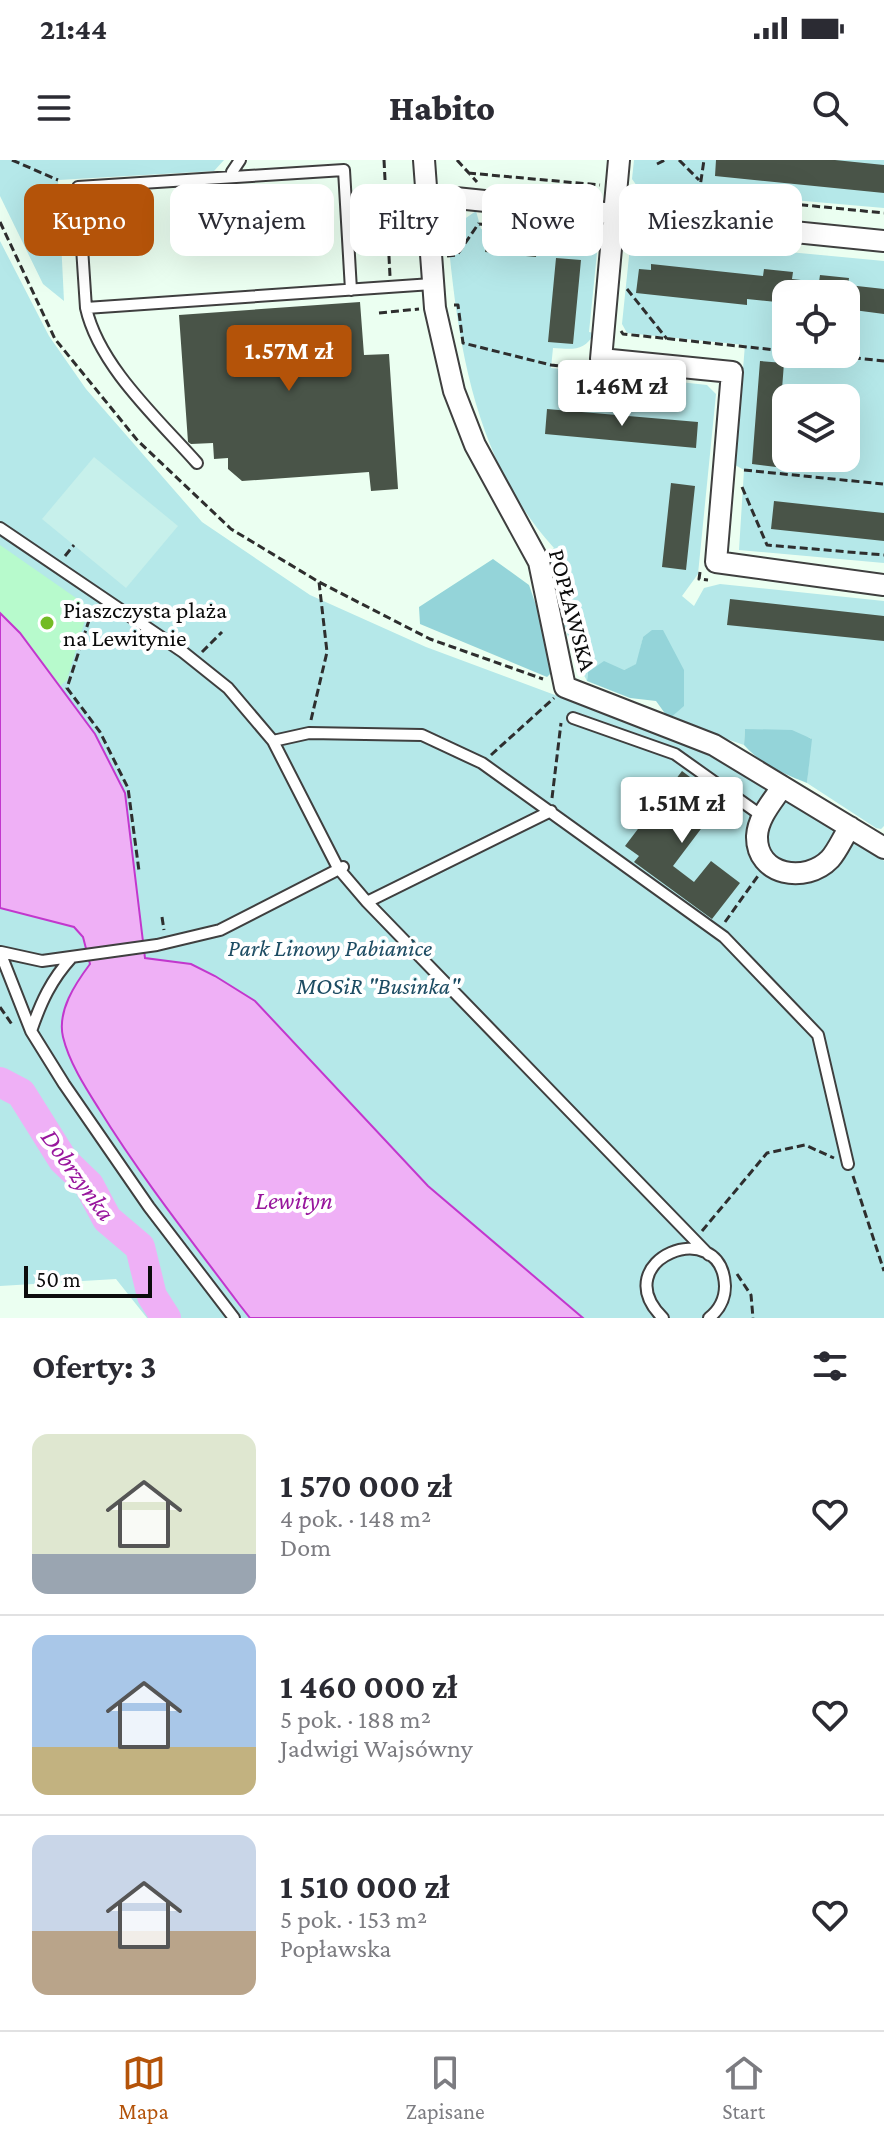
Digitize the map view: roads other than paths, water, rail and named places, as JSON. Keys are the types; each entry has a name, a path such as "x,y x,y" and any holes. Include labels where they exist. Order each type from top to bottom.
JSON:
{"street":[{"name":"POPŁAWSKA","path":"424,160 425,184"},
{"path":"619,160 601,359 732,372 729,468 716,562 884,585"},
{"path":"466,199 884,241"},
{"name":"POPŁAWSKA","path":"430,256 435,308 454,391 475,445 539,562 565,687 714,745 884,848"},
{"path":"782,787 762,816 757,834 759,850 767,863 778,871 792,874 817,869 831,858 850,827"}],"lane":[{"path":"232,177 240,160"},
{"path":"197,463 142,401 102,349 91,329 86,308 78,187 232,177 335,165 344,170 351,290"},
{"path":"86,308 432,284"},
{"path":"0,528 194,660 228,688 273,741 340,868 367,902 719,1265 725,1291 722,1304 709,1318"},
{"path":"567,718 675,754 762,816"},
{"path":"273,741 309,733 422,735 482,763 717,933 818,1035 848,1164"},
{"path":"367,902 551,811"},
{"path":"0,952 42,961 157,945 220,930 340,868"},
{"path":"0,952 31,1031 64,1084 149,1207 234,1318"},
{"path":"31,1031 43,996 72,957"},
{"path":"663,1318 649,1299 649,1275 654,1264 663,1255 686,1247 709,1255"}],"water":[{"name":"Lewityn","path":"0,613 20,633 95,734 125,793 145,958 191,964 255,1001 428,1186 583,1318 250,1318 132,1159 88,1092 69,1056 63,1037 63,1017 73,989 90,964 83,937 74,927 0,908"}],"waterway":[{"name":"Dobrzynka","path":"0,1082 21,1093 63,1160 89,1185 107,1219 140,1247 152,1296 166,1318"}],"place":[{"name":"Piaszczysta plaża na Lewitynie","path":"47,623"}],"park label":[{"name":"Park Linowy Pabianice","path":"330,947"},
{"name":"MOSiR \"Businka\"","path":"378,985"}]}
